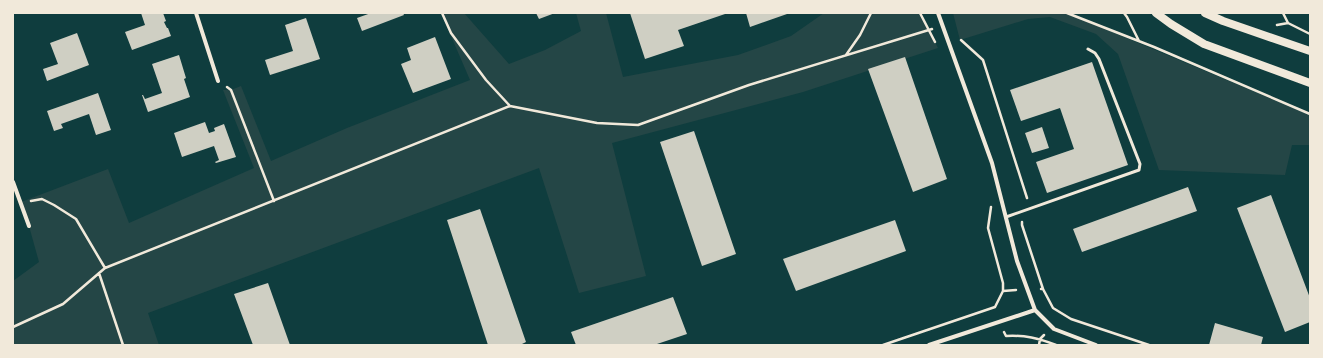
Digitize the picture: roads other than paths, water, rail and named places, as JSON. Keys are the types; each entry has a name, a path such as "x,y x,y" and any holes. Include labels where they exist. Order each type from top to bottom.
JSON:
{"main road":[{"path":"1156,13 1204,44 1310,83"},
{"path":"1205,13 1223,21 1310,51"}],"street":[{"path":"196,13 218,81"},
{"path":"938,13 992,163 1017,261 1035,310 1054,329 1096,345"},
{"path":"13,182 30,226"},
{"path":"929,345 1035,310"}],"lane":[{"path":"1006,217 1139,170 1140,164 1099,59 1095,52 1088,49"}]}
